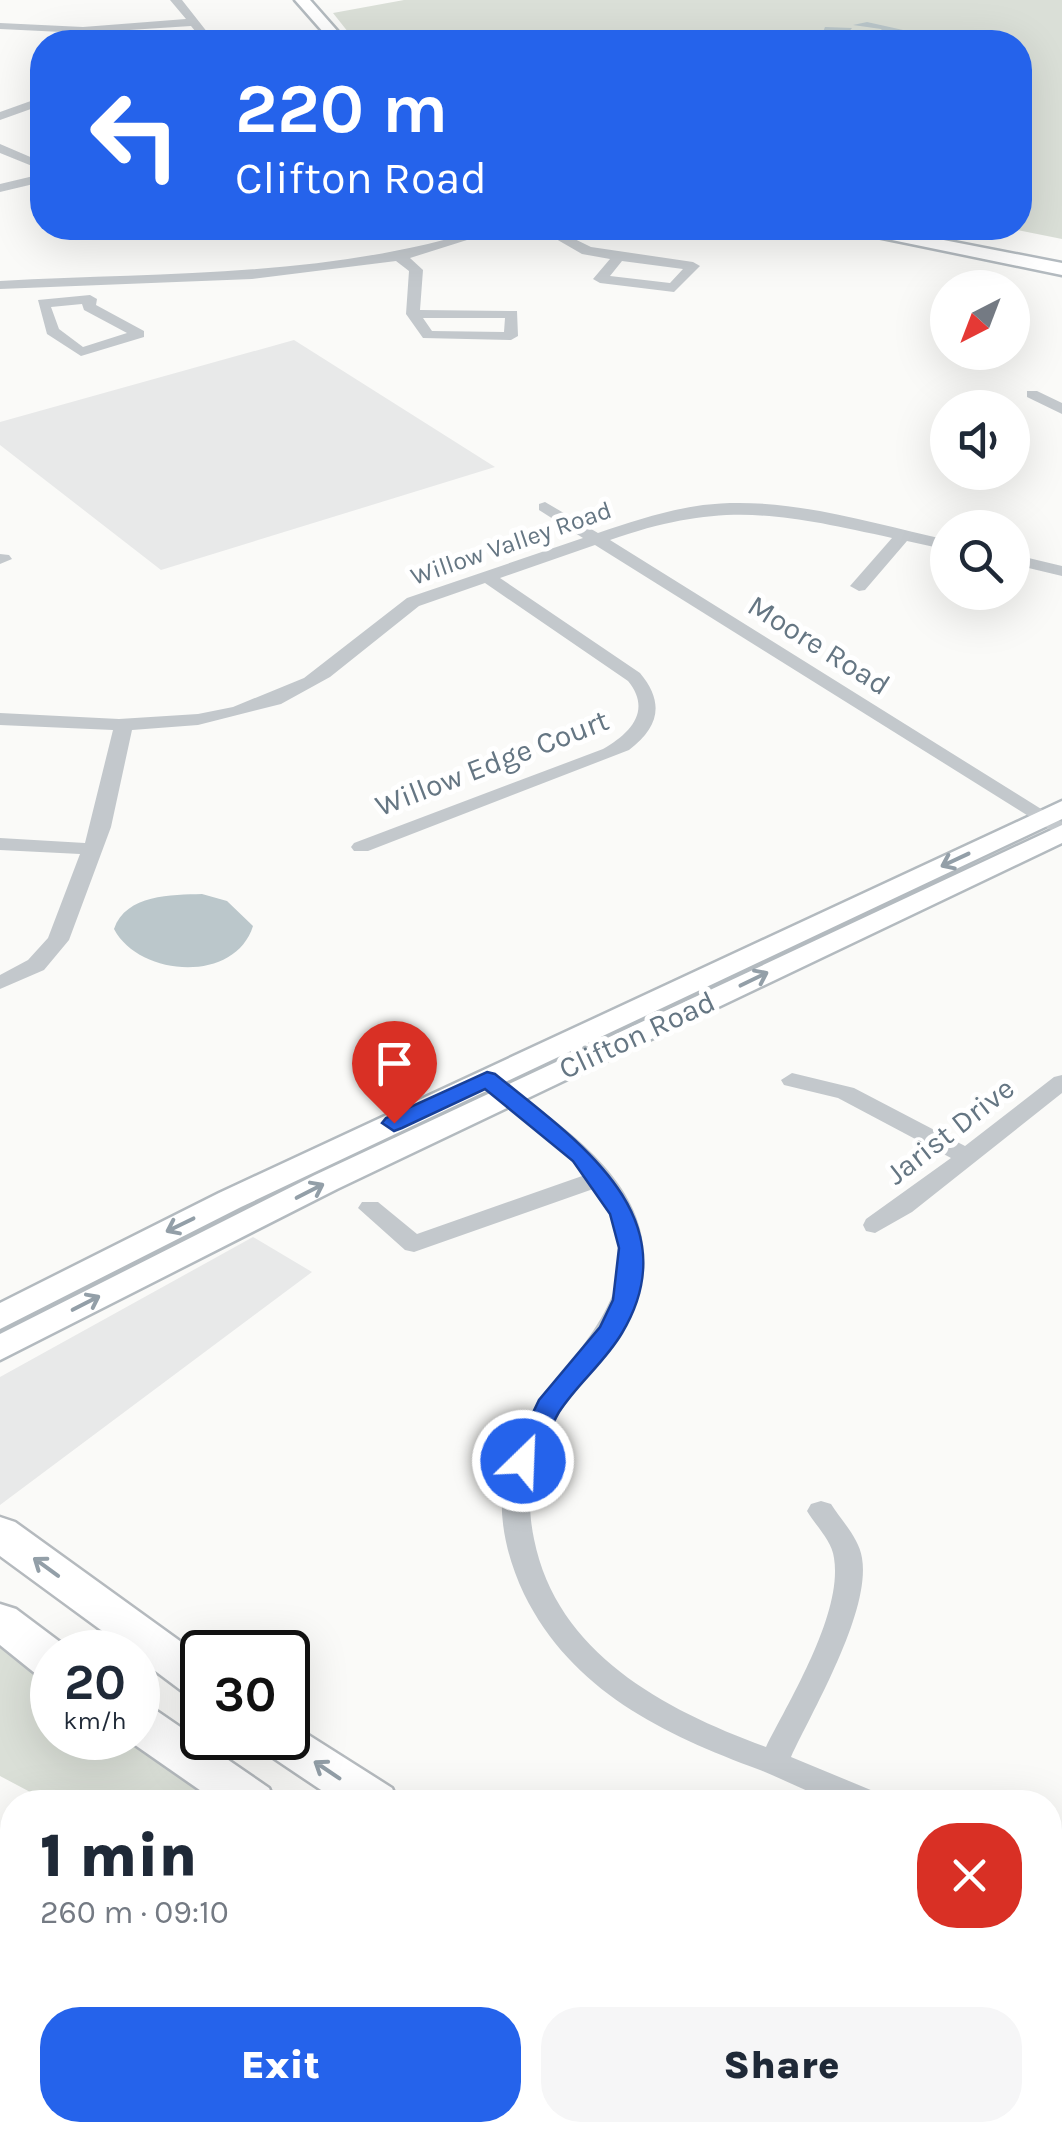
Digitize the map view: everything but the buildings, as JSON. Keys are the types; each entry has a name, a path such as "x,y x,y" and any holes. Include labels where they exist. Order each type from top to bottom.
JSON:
{"main road":[{"path":"284,0 311,30"},
{"path":"302,0 329,30"},
{"path":"919,240 1062,268"},
{"path":"962,240 1062,260"},
{"name":"Clifton Road","path":"0,1318 230,1200 497,1088 1057,823"},
{"name":"Clifton Road","path":"0,1348 326,1182 497,1088"},
{"path":"0,1533 180,1665"},
{"path":"0,1621 30,1644"},
{"path":"160,1737 235,1790"},
{"path":"310,1758 358,1790"}],"street":[{"path":"176,0 200,30"},
{"path":"0,26 84,30 194,22"},
{"path":"0,116 30,105"},
{"path":"0,148 30,161"},
{"path":"0,188 30,181"},
{"path":"0,285 293,272 399,256 456,240"},
{"path":"566,240 587,251 692,266 674,288 600,278 618,256"},
{"path":"399,256 416,270 413,314 428,335 511,336 512,314 413,314"},
{"path":"90,299 43,304 52,331 81,352 139,334 89,307 96,283"},
{"path":"1032,394 1062,409"},
{"name":"Moore Road","path":"546,508 1057,823"},
{"name":"Willow Valley Road","path":"0,720 124,724 208,718 263,704 324,673 398,610 486,576 673,515 738,508 801,513 930,541"},
{"path":"859,586 903,535"},
{"path":"1030,563 1062,571"},
{"name":"Willow Edge Court","path":"361,847 610,753 636,737 649,718 649,697 634,677 486,576"},
{"path":"0,984 36,964 58,940 92,849 124,724"},
{"path":"0,844 92,849"},
{"path":"792,1080 846,1092 964,1155"},
{"name":"Jarist Drive","path":"875,1224 904,1206 964,1155 1062,1082"},
{"path":"497,1088 581,1156 600,1178 622,1213 632,1248 626,1300 610,1331 563,1386 534,1431 517,1475 516,1509 522,1552 534,1589 556,1623 613,1685 688,1731 774,1760 840,1790"},
{"path":"370,1208 414,1244 600,1178"},
{"path":"774,1760 839,1618 850,1579 848,1555 821,1511"}],"shaded area":[{"path":"404,0 1062,0 1062,239 1032,233 1032,30 346,30 333,13"},
{"path":"867,22 903,30 882,30 853,25"},
{"path":"825,27 850,30 824,30"},
{"path":"294,340 495,467 161,570 0,445 0,422"},
{"path":"202,894 227,901 253,926 243,945 227,958 208,965 164,964 126,945 114,929 120,917 139,903 164,896"},
{"path":"253,1237 312,1272 0,1505 0,1377"},
{"path":"0,1608 30,1630 30,1760 160,1760 160,1723 180,1737 180,1760 212,1760 254,1790 26,1790 0,1776"}],"route":[{"path":"394,1123 487,1079 581,1156 622,1213 632,1248 626,1300 610,1331 548,1407 523,1461"}]}
